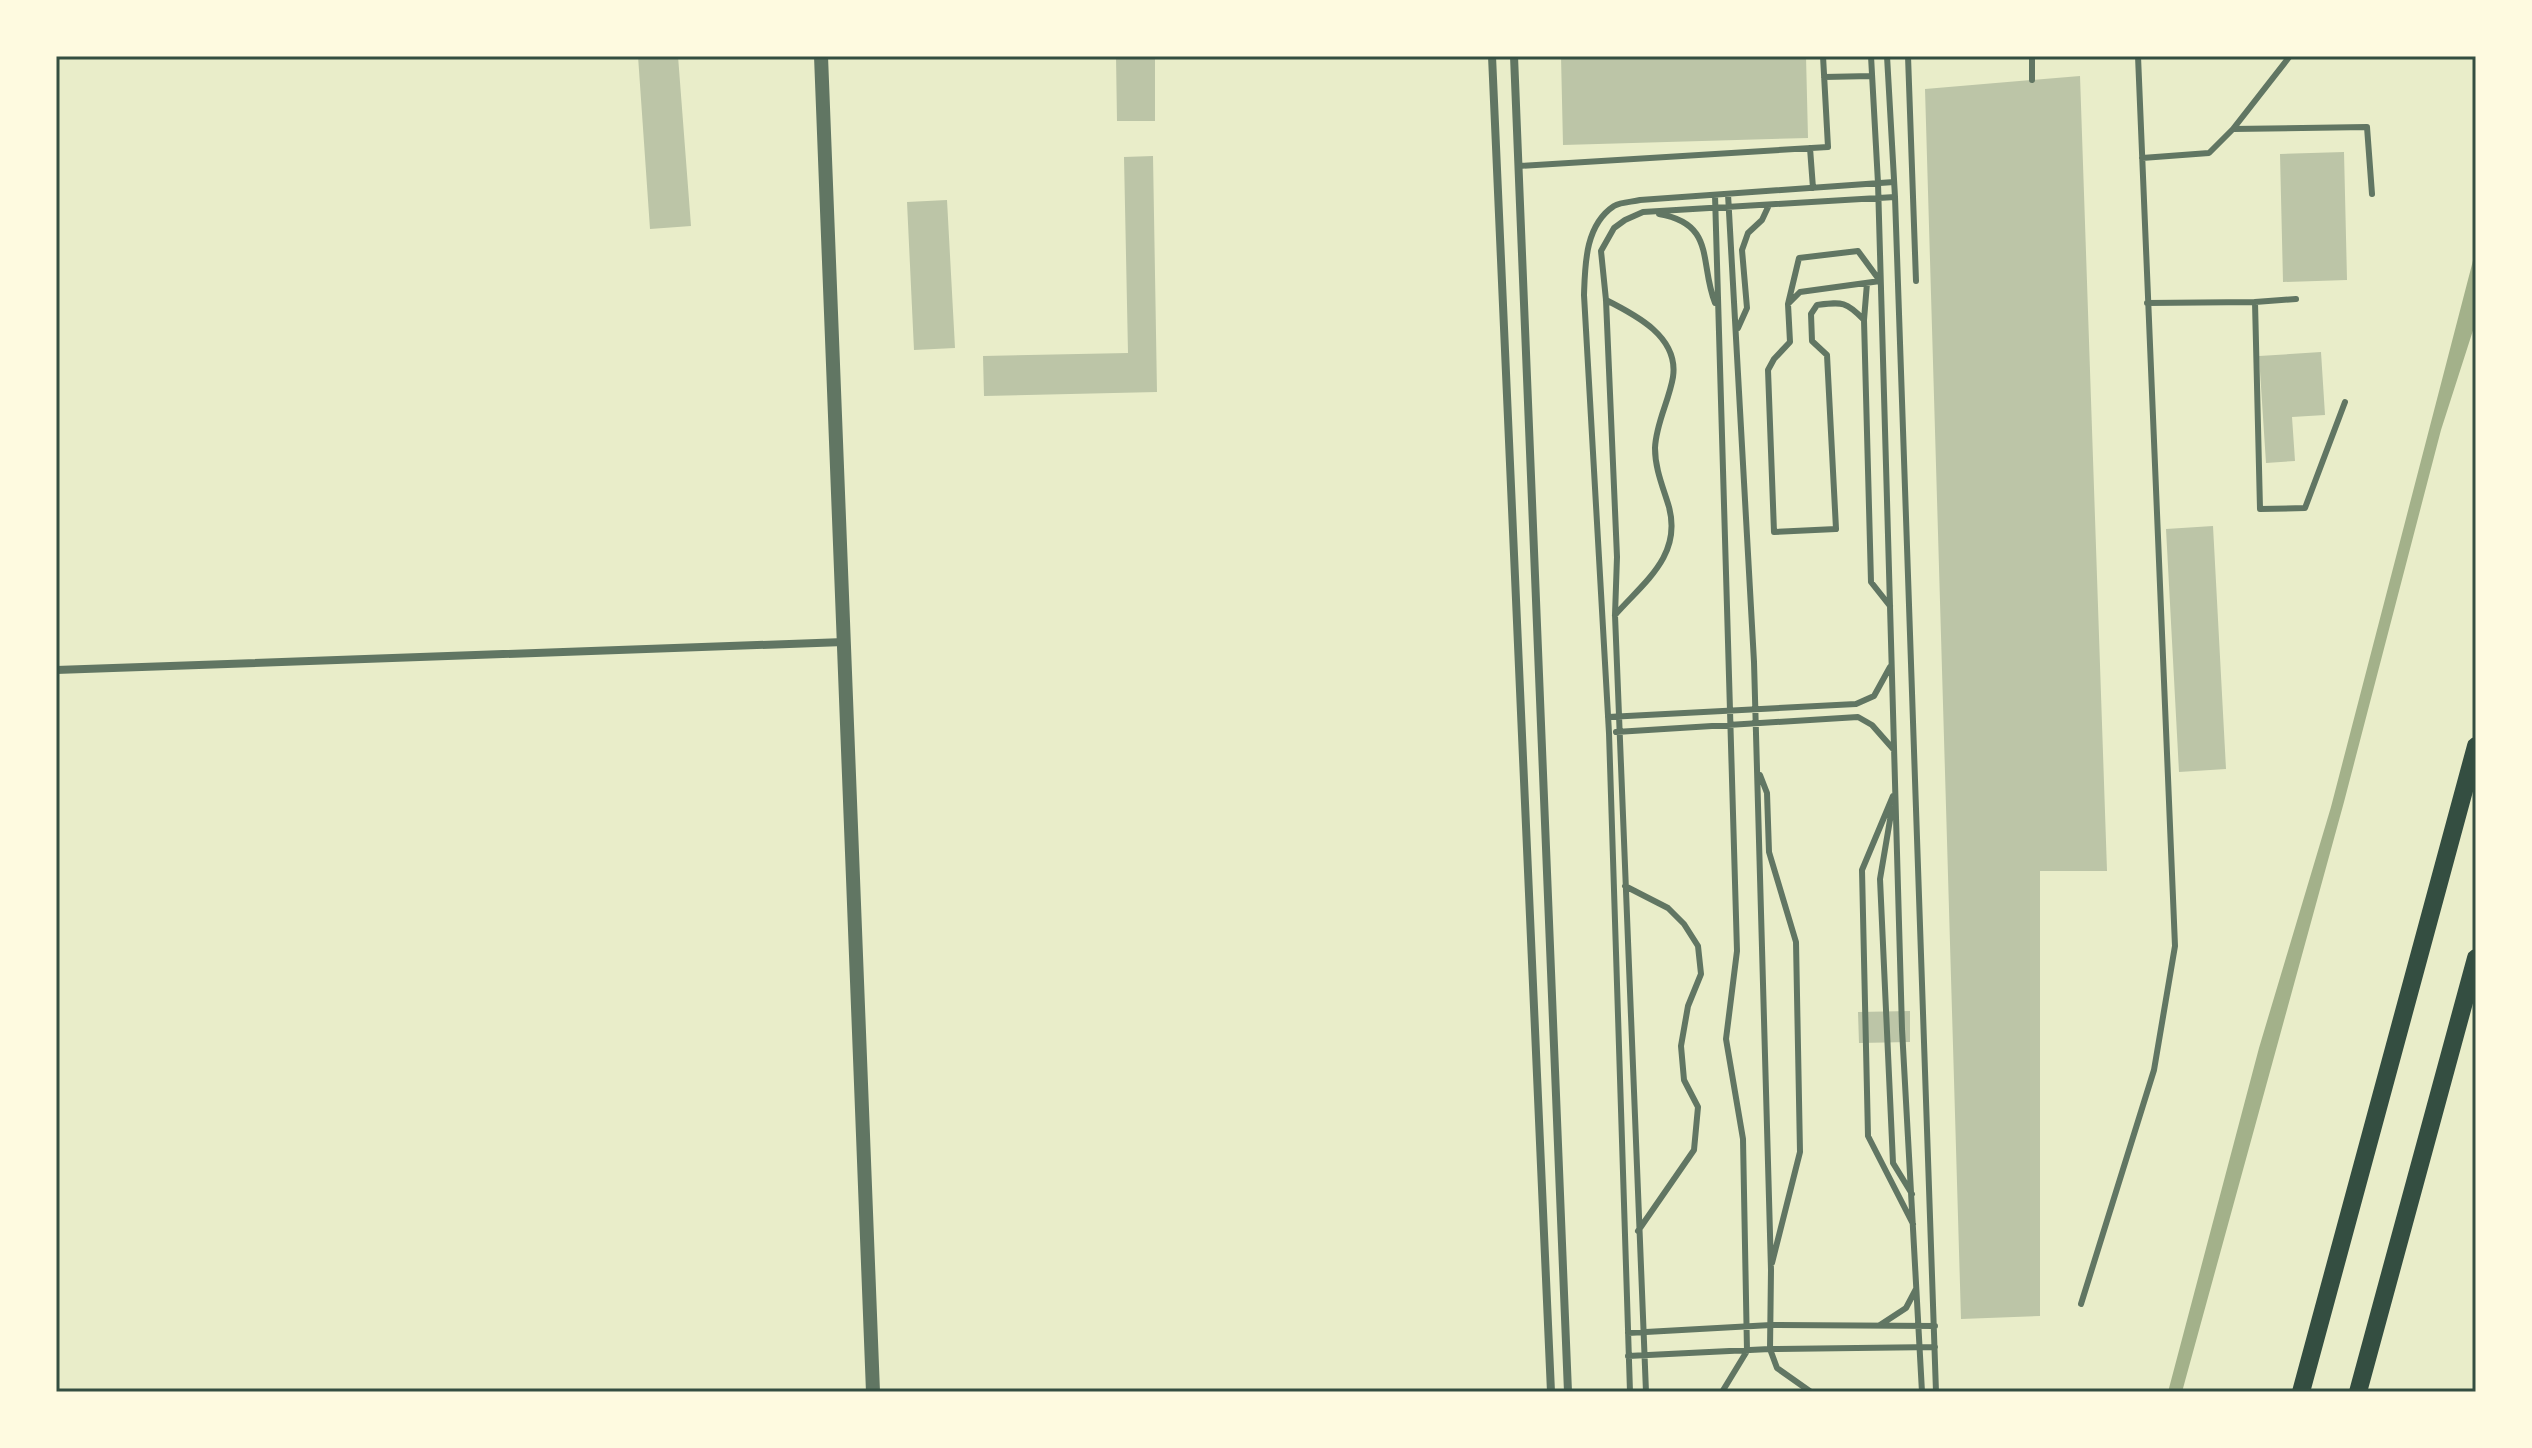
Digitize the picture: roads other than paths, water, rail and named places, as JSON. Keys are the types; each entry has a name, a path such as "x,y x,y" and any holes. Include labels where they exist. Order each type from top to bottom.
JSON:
{"main road":[{"path":"2301,1392 2476,746"},
{"path":"2358,1392 2476,958"}],"street":[{"path":"821,56 873,1392"},
{"path":"1492,56 1551,1392"},
{"path":"1514,56 1568,1392"},
{"path":"56,670 844,642"}],"lane":[{"path":"1518,166 1828,147 1823,56"},
{"path":"1871,56 1878,183 1902,1029 1922,1392"},
{"path":"1887,56 1895,197 1936,1392"},
{"path":"1908,56 1916,281"},
{"path":"2032,56 2032,80"},
{"path":"2081,1304 2154,1070 2175,946 2138,56"},
{"path":"2142,158 2209,153 2233,129 2290,56"},
{"path":"1824,77 1872,76"},
{"path":"2233,129 2367,127 2372,194"},
{"path":"1810,148 1813,188"},
{"path":"1630,1392 1609,733 1584,295 1585,261 1590,239 1599,222 1615,205 1640,200 1894,182"},
{"path":"1728,194 1756,709 1771,1270 1770,1349 1777,1368 1811,1392"},
{"path":"1715,195 1737,951 1726,1039 1743,1139 1747,1351 1722,1392"},
{"path":"1646,1392 1618,717 1617,557 1606,300 1601,251 1614,228 1643,212 1895,197"},
{"path":"1736,331 1747,308 1742,250 1748,233 1762,220 1769,205"},
{"path":"1643,212 1674,217 1690,226 1700,237 1705,249 1709,287 1718,309"},
{"path":"1864,320 1842,302 1817,305 1811,314 1812,341 1827,355 1836,529 1774,532 1768,370 1790,342 1788,304 1799,258 1858,251 1880,281"},
{"path":"1788,304 1800,292 1880,281"},
{"path":"1867,283 1864,320 1871,582 1890,606"},
{"path":"2147,303 2296,299"},
{"path":"1606,300 1650,325 1664,340 1673,359 1673,378 1656,438 1655,460 1670,510 1672,533 1665,560 1615,615"},
{"path":"2255,302 2260,509 2305,508 2345,402"},
{"path":"1608,717 1856,704 1874,696 1891,664"},
{"path":"1609,733 1858,717 1872,725 1894,750"},
{"path":"1757,769 1767,793 1769,852 1796,942 1800,1152 1771,1270"},
{"path":"1895,793 1880,894 1893,1163 1912,1195"},
{"path":"1895,793 1862,870 1868,1136 1914,1226"},
{"path":"1625,886 1668,908 1684,924 1698,946 1701,974 1688,1006 1681,1046 1684,1080 1698,1107 1694,1150 1638,1231"},
{"path":"1877,1326 1906,1308 1916,1289"},
{"path":"1628,1333 1771,1325 1935,1326"},
{"path":"1628,1356 1770,1349 1935,1347"}]}
